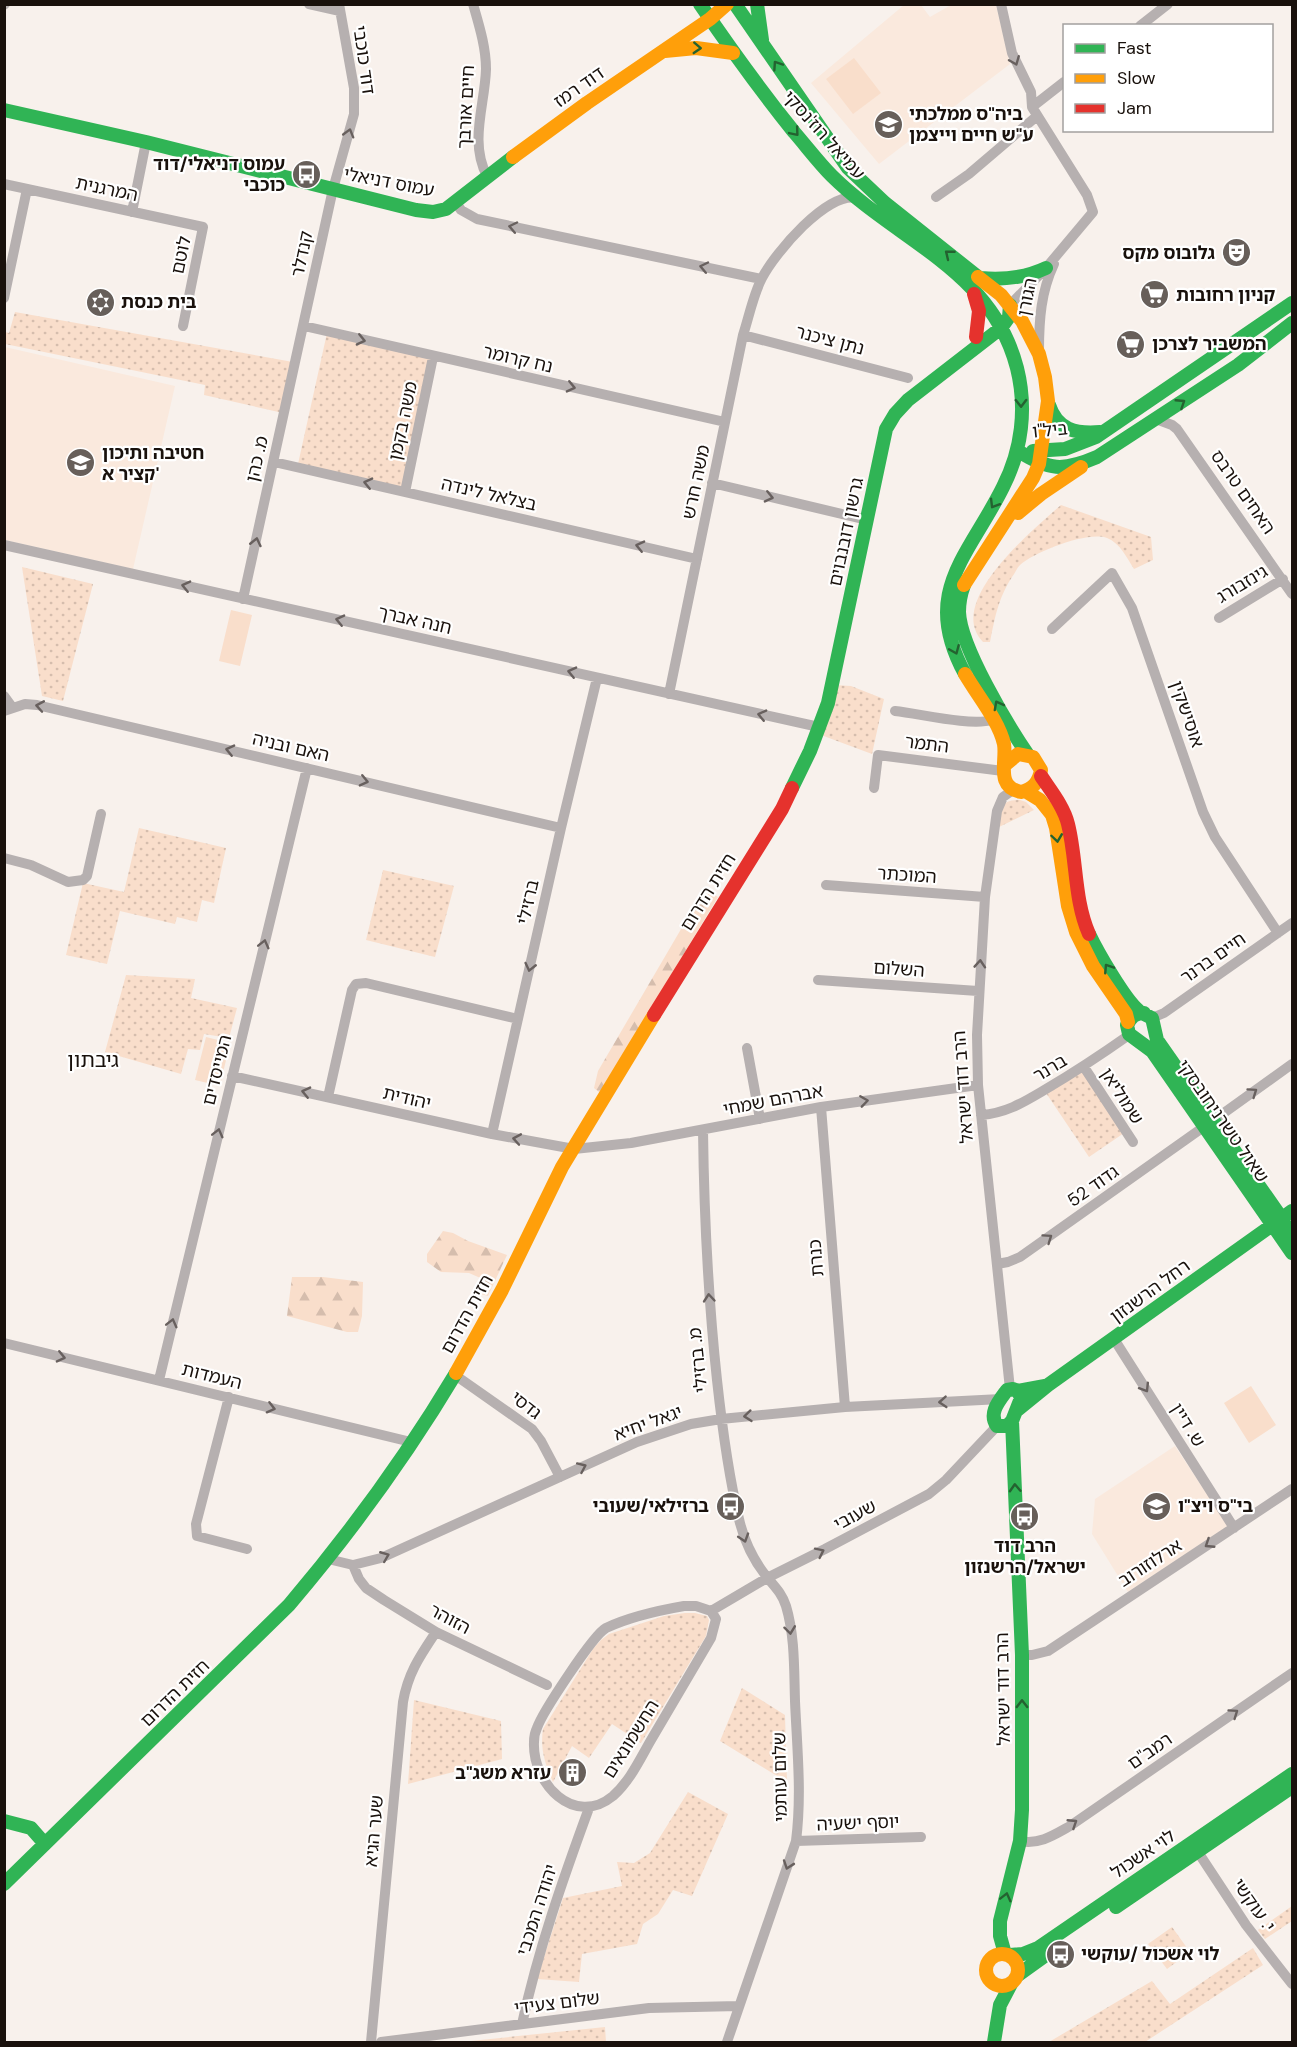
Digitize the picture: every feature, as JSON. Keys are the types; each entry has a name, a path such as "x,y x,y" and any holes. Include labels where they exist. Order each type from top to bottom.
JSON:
{"street":[{"path":"309,4 339,8"},
{"name":"חיים אורבך","path":"472,4 484,47 486,68 478,140 479,154 487,176"},
{"name":"עמיאל רוז'נסקי","path":"700,4 733,53 783,118 833,176 857,198 964,279 976,290 998,323"},
{"name":"דוד רמז","path":"456,202 487,176 587,103 710,19 727,4"},
{"name":"עמיאל רוז'נסקי","path":"735,4 849,168 885,203 981,278 1010,305"},
{"path":"757,4 762,43"},
{"path":"1000,4 1012,53 1030,92 1035,111"},
{"path":"1143,24 1168,4"},
{"name":"דוד כוכבי","path":"333,189 354,114 354,88 339,8"},
{"path":"662,51 696,48 733,53"},
{"path":"936,197 969,174 1063,84"},
{"name":"עמוס דניאלי","path":"4,110 146,142 416,210 433,212 456,202 461,210 477,219 761,279"},
{"name":"הגורן","path":"998,323 1010,305 1047,268 1093,213 1087,195 1035,111"},
{"path":"132,212 146,142"},
{"path":"830,204 835,191 833,176"},
{"name":"המרגנית","path":"4,184 203,227"},
{"path":"4,298 27,189"},
{"name":"קנדלר","path":"304,326 333,189"},
{"path":"761,279 812,217 830,204 850,196 857,198"},
{"name":"לוטם","path":"183,326 203,227"},
{"name":"הגורן","path":"1040,354 1040,307 1047,280 1062,250"},
{"path":"981,278 1017,278 1047,268"},
{"name":"משה חרש","path":"669,694 743,335 761,279"},
{"path":"964,279 978,304 979,317 975,344 992,347 1013,356"},
{"name":"ביל\"ו","path":"1040,458 1075,447 1106,431 1293,303"},
{"path":"1010,305 1029,331 1040,354 1048,401 1054,420 1065,429 1083,433 1106,431"},
{"path":"998,323 1013,356 1020,383 1022,399 1018,451 1002,490 958,563 946,605 947,626 953,647 1004,745 1004,768 1005,782 1020,791 1037,786 1041,776 1040,765 1028,755 1013,756 1004,768"},
{"name":"גרשון דובנבוים","path":"819,727 836,671 882,441 888,424 908,400 949,368 998,323"},
{"name":"ביל\"ו","path":"1018,451 1040,458 1053,469 1078,465 1097,457 1238,365 1293,323"},
{"name":"נח קרומר","path":"304,326 725,422"},
{"name":"מ. כהן","path":"243,599 304,326"},
{"name":"נתן ציכנר","path":"743,335 908,378"},
{"name":"משה בקמן","path":"405,492 433,357"},
{"path":"1028,755 1016,738 970,651 963,634 959,612 966,579 1003,527 1033,478 1040,458 1048,401"},
{"name":"האחים טרבס","path":"1156,419 1172,424 1177,429 1292,592"},
{"path":"1003,527 1041,494 1097,457"},
{"name":"בצלאל לינדה","path":"274,462 697,559"},
{"path":"712,483 867,520"},
{"name":"חנה אברך","path":"4,545 819,727"},
{"name":"אוסישקין","path":"1052,629 1112,573 1132,608 1203,812 1215,837 1278,933"},
{"name":"גינזבורג","path":"1219,618 1283,579"},
{"name":"ברזילי","path":"492,1134 597,678"},
{"path":"4,696 8,709"},
{"name":"האם ובניה","path":"8,709 25,704 37,705 561,828"},
{"path":"896,711 968,721 993,720"},
{"name":"חזית הדרום","path":"4,1884 259,1637 308,1584 388,1479 454,1375 501,1290 562,1167 699,940 782,809 819,727"},
{"name":"התמר","path":"874,788 878,755 1004,768"},
{"name":"המייסדים","path":"159,1380 307,768"},
{"name":"שאול טשרניחובסקי","path":"1041,776 1059,803 1068,823 1082,916 1091,940 1132,1003 1150,1021 1157,1040 1209,1123"},
{"name":"שאול טשרניחובסקי","path":"1020,791 1040,800 1052,815 1068,906 1076,932 1086,954 1126,1014 1132,1033 1152,1051 1293,1233"},
{"name":"הרב דוד ישראל","path":"1007,1954 1000,1936 1000,1921 1020,1841 1022,1810 1022,1655 1014,1416 1021,1398 1010,1393 978,1085 976,1035 986,897 999,805 1003,797 1020,791"},
{"path":"4,858 31,865 68,882 83,880 87,876 101,814"},
{"name":"המוכתר","path":"826,885 986,897"},
{"name":"חיים ברנר","path":"1150,1021 1293,923"},
{"name":"השלום","path":"818,980 978,991"},
{"path":"328,1097 352,990 356,984 366,983 518,1018"},
{"path":"1134,1015 1150,1021 1149,1039 1132,1033 1134,1015"},
{"name":"ברנר","path":"981,1115 995,1114 1019,1106 1084,1067 1132,1033"},
{"path":"747,1048 760,1119"},
{"name":"גדוד 52","path":"996,1264 1020,1257 1293,1064"},
{"name":"שמוליאן","path":"1084,1067 1133,1142"},
{"name":"יהודית","path":"232,1076 492,1134 574,1149"},
{"name":"אברהם שמחי","path":"574,1149 632,1143 821,1107 978,1085"},
{"name":"כנרת","path":"821,1107 845,1407"},
{"name":"מ. ברזילי","path":"703,1130 708,1297 721,1419 729,1474 746,1546 767,1578"},
{"name":"שאול טשרניחובסקי","path":"1283,1218 1293,1253"},
{"name":"רחל הרשנזון","path":"998,1426 1007,1426 1014,1416 1048,1385 1283,1218"},
{"name":"ש. דיין","path":"1114,1339 1234,1528"},
{"name":"העמדות","path":"4,1343 411,1442"},
{"name":"גדסי","path":"454,1375 532,1430 542,1441 560,1477"},
{"path":"998,1426 993,1421 993,1415 1010,1393 1048,1385"},
{"name":"יגאל יחיא","path":"328,1559 353,1565 381,1558 666,1431 721,1419 1010,1393"},
{"path":"230,1397 196,1524 196,1532 197,1536 247,1549"},
{"name":"שעובי","path":"711,1611 767,1578 825,1550 929,1494 946,1480 998,1426"},
{"name":"ארלוזורוב","path":"1022,1655 1048,1651 1293,1489"},
{"name":"הזוהר","path":"353,1565 366,1588 436,1632 547,1685"},
{"name":"שלום עותמי","path":"727,2043 796,1841 800,1811 790,1621 779,1590 767,1578"},
{"path":"589,1808 576,1807 555,1794 549,1788 537,1758 534,1743 537,1727 558,1692 587,1646 606,1628 662,1610 696,1606 711,1611"},
{"name":"החשמונאים","path":"589,1808 602,1804 624,1785 711,1638 716,1619 711,1611"},
{"name":"שער הגיא","path":"372,2043 403,1702 407,1681 416,1661 436,1632"},
{"name":"רמב\"ם","path":"1020,1841 1031,1843 1042,1840 1070,1826 1293,1673"},
{"name":"לוי אשכול","path":"1015,1980 1293,1774"},
{"name":"לוי אשכול","path":"1007,1954 1023,1954 1038,1947 1293,1787"},
{"name":"יהודה המכבי","path":"522,2024 530,1984 551,1915 589,1808"},
{"path":"4,1821 32,1828 45,1844"},
{"name":"יוסף ישעיה","path":"796,1841 921,1837"},
{"name":"י. עוקשי","path":"1195,1848 1246,1925 1293,1984"},
{"path":"994,2043 1003,1997 1015,1980 1018,1966 1007,1954 996,1955 989,1961 986,1973 991,1982 997,2020"},
{"path":"991,1982 1000,1986 1015,1980"},
{"name":"שלום צעידי","path":"381,2043 649,2008 739,2006"}],"shaded area":[{"name":"ביה\"ס ממלכתי ע\"ש חיים וייצמן","path":"904,5 921,5 930,17 951,5 996,5 1010,64 879,164 811,83"},
{"name":"חטיבה ותיכון קציר א'","path":"5,347 175,386 133,569 5,540"},
{"path":"1175,1446 1228,1526 1128,1592 1092,1534 1095,1499"}],"green space":[{"path":"854,58 881,93 853,114 826,79"},
{"path":"15,312 293,362 283,413 204,395 205,385 5,344 5,332 9,333"},
{"path":"327,333 432,356 402,488 298,464"},
{"path":"1061,505 1151,537 1153,560 1134,569 1116,543 1107,538 1098,537 1075,540 1037,554 1020,565 1007,585 995,616 990,642 983,642 974,626 975,607 983,587 1014,548"},
{"path":"22,567 93,584 63,701 42,696"},
{"path":"231,610 252,615 240,666 219,661"},
{"path":"835,685 851,686 884,699 872,754 821,735"},
{"path":"1013,800 1026,802 1034,810 997,828 1002,807"},
{"path":"139,828 226,848 214,903 202,900 197,922 177,917 175,924 120,911 107,964 66,955 83,883 124,892"},
{"path":"383,870 454,886 435,957 366,940"},
{"path":"709,892 718,897 600,1093 594,1088 598,1071 684,924 697,905 703,904"},
{"path":"126,975 195,979 191,998 237,1008 229,1038 204,1034 200,1050 188,1049 181,1074 105,1052"},
{"path":"206,1037 230,1043 220,1086 195,1080"},
{"path":"1081,1070 1124,1133 1089,1157 1046,1093"},
{"path":"443,1231 507,1255 488,1296 481,1294 485,1280 469,1273 441,1272 427,1262 427,1254"},
{"path":"292,1277 323,1277 363,1282 362,1316 358,1332 347,1332 287,1316"},
{"path":"1251,1386 1276,1425 1249,1443 1224,1403"},
{"path":"685,1613 707,1616 709,1620 706,1636 641,1743 612,1724 589,1758 572,1746 553,1782 544,1756 543,1729 593,1649 609,1634 664,1616"},
{"path":"742,1688 785,1715 787,1782 720,1741"},
{"path":"414,1700 501,1721 502,1759 408,1784"},
{"path":"688,1792 728,1814 692,1896 673,1890 658,1914 643,1924 637,1944 582,1954 579,1982 537,1979 563,1898 622,1886 617,1862 634,1863 650,1853"},
{"path":"1292,1906 1292,1921 1265,1939 1258,1930"},
{"path":"1172,1927 1190,1952 1167,1969 1148,1944"},
{"path":"1253,1948 1263,1965 1145,2042 1049,2042 1152,1981 1170,2004"},
{"path":"605,2027 606,2042 461,2042"}],"traffic: fast":[{"path":"700,4 770,101 827,171 858,199 940,260 965,282 987,306 1005,334 1020,383 1021,429 1015,458 1003,487 964,555 954,576 948,597 947,620 952,645 965,674"},
{"path":"735,4 848,168 885,203 978,277"},
{"path":"757,4 762,40"},
{"path":"4,110 146,142 416,210 433,212 446,209 513,157"},
{"path":"981,278 1014,278 1046,268"},
{"path":"1033,451 1065,449 1096,437 1292,303"},
{"path":"792,788 810,751 828,703 886,429 895,414 908,400 1001,328 1009,317 1010,305"},
{"path":"1018,451 1039,462 1056,467 1074,465 1097,457 1238,365 1292,323"},
{"path":"1049,405 1057,420 1068,429 1100,432"},
{"path":"964,585 959,612 967,645 998,706 1028,755"},
{"path":"1089,934 1126,997 1139,1011 1152,1018 1157,1040 1292,1233"},
{"path":"1144,1013 1130,1020 1127,1025 1129,1034 1152,1051 1292,1253"},
{"path":"1016,1411 1048,1385 1292,1211"},
{"path":"4,1884 289,1605 377,1492 418,1434 456,1373"},
{"path":"1018,1391 1021,1398 1012,1421 1007,1426 997,1426 994,1412 1007,1390 1018,1391 1045,1386"},
{"path":"1005,1954 1000,1936 1000,1921 1020,1841 1022,1810 1022,1655 1012,1421"},
{"path":"1010,1955 1023,1954 1038,1948 1292,1774"},
{"path":"1116,1907 1292,1787"},
{"path":"4,1821 31,1828 45,1844"},
{"path":"1018,1975 1057,1947"},
{"path":"994,2042 1000,2005 1011,1984"}],"traffic: slow":[{"path":"513,157 710,19 727,4"},
{"path":"665,51 696,48 733,53"},
{"path":"964,585 1033,478 1039,464 1048,401 1039,354 1022,321 1001,295 978,277"},
{"path":"1018,513 1081,467"},
{"path":"965,674 993,717 1001,735 1005,751 1004,773 1008,785 1021,792 1029,789 1039,778 1041,770 1033,757 1018,754 1005,765"},
{"path":"1027,792 1040,800 1052,815 1068,906 1076,932 1093,966 1126,1014 1128,1022"},
{"path":"456,1373 502,1290 562,1167 654,1015"},
{"path":"1002,1954 1014,1958 1018,1970 1014,1982 1002,1986 990,1982 986,1970 990,1958 1002,1954"}],"traffic: jam":[{"path":"974,294 979,311 976,337"},
{"path":"1041,776 1064,811 1071,838 1078,894 1089,934"},
{"path":"654,1015 782,809 792,788"}],"place":[{"name":"ביה\"ס ממלכתי ע\"ש חיים וייצמן","path":"888,124"},
{"name":"עמוס דניאלי/דוד כוכבי","path":"306,174"},
{"name":"גלובוס מקס","path":"1236,253"},
{"name":"קניון רחובות","path":"1155,295"},
{"name":"בית כנסת","path":"100,302"},
{"name":"המשביר לצרכן","path":"1131,344"},
{"name":"חטיבה ותיכון קציר א'","path":"81,463"},
{"name":"ברזילאי/שעובי","path":"730,1506"},
{"name":"בי\"ס ויצ\"ו","path":"1157,1506"},
{"name":"הרב דוד ישראל/הרשנזון","path":"1025,1517"},
{"name":"עזרא משג\"ב","path":"572,1773"},
{"name":"לוי אשכול /עוקשי","path":"1060,1954"}],"district":[{"name":"גיבתון","path":"93,1060"}]}
